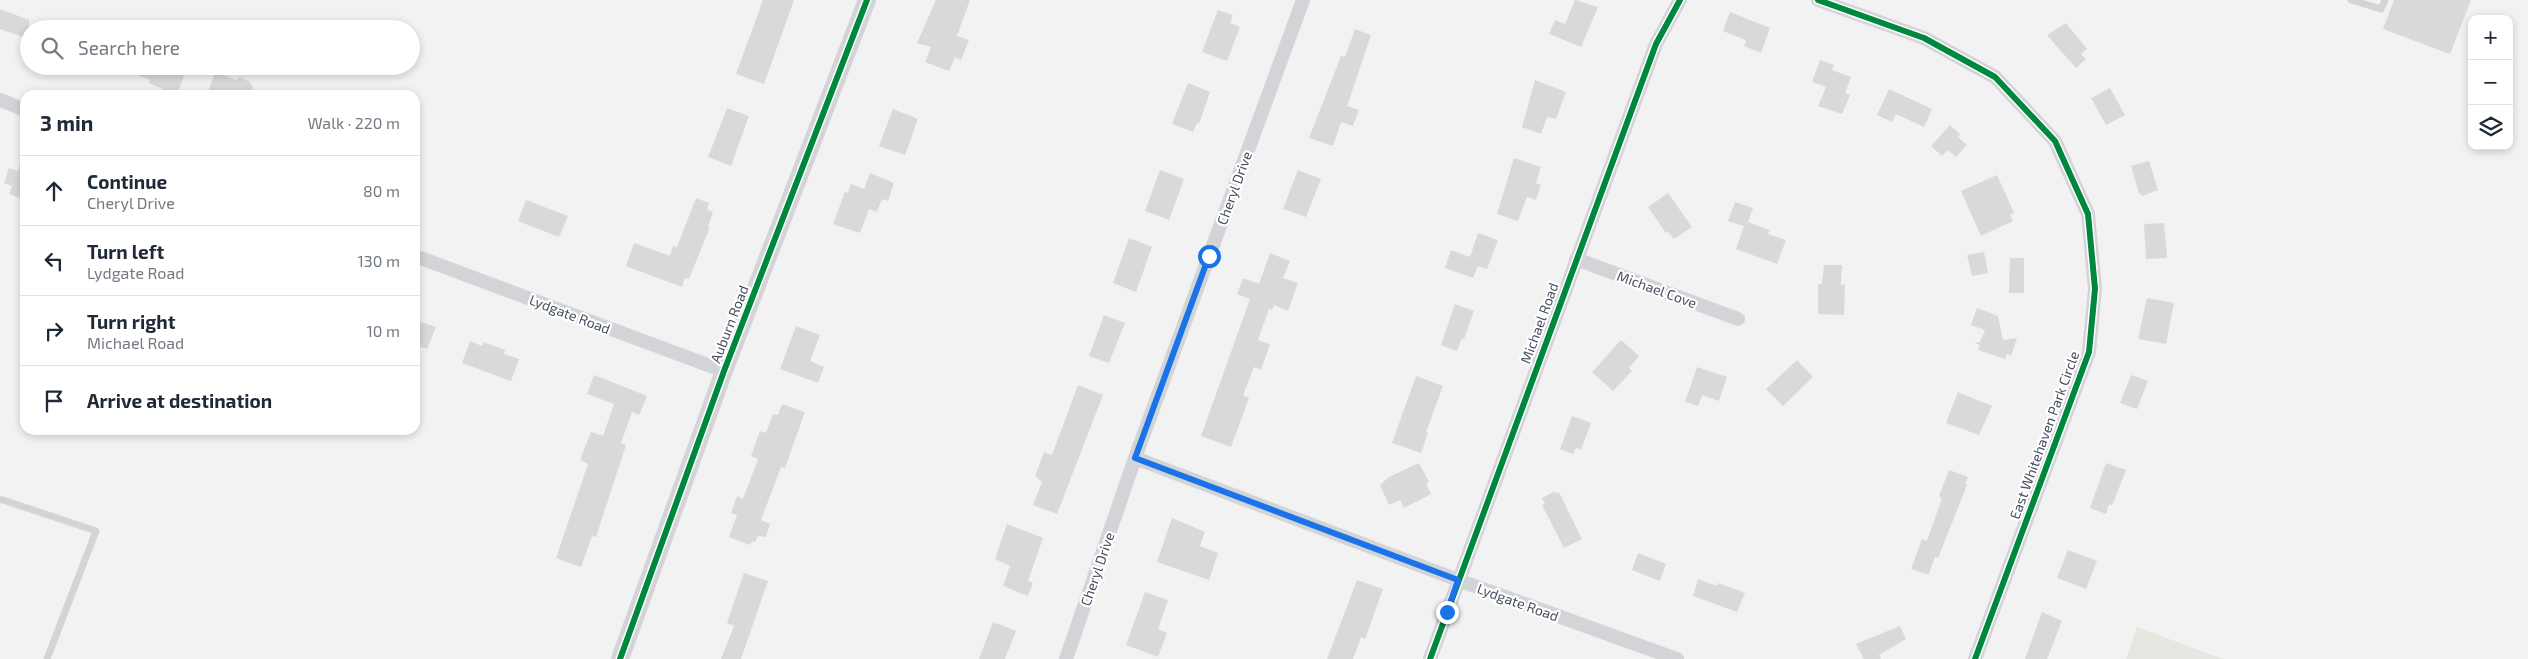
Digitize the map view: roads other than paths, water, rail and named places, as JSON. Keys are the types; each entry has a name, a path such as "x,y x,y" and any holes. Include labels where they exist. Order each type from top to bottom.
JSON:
{"street":[{"name":"Auburn Road","path":"620,659 724,371 867,0"},
{"name":"Cheryl Drive","path":"1066,659 1135,458 1303,0"},
{"name":"Michael Road","path":"1430,659 1656,44 1680,0"},
{"name":"East Whitehaven Park Circle","path":"1818,0 1924,38 1995,77 2055,141 2088,214 2095,289 2089,352 1975,659"},
{"path":"0,100 20,108"},
{"name":"Lydgate Road","path":"420,258 724,371"},
{"name":"Michael Cove","path":"1576,259 1738,319"},
{"name":"Lydgate Road","path":"1135,458 1458,580 1677,659"}],"lane":[{"path":"2351,0 2381,9 2385,0"},
{"path":"0,499 96,532 47,659"}]}
